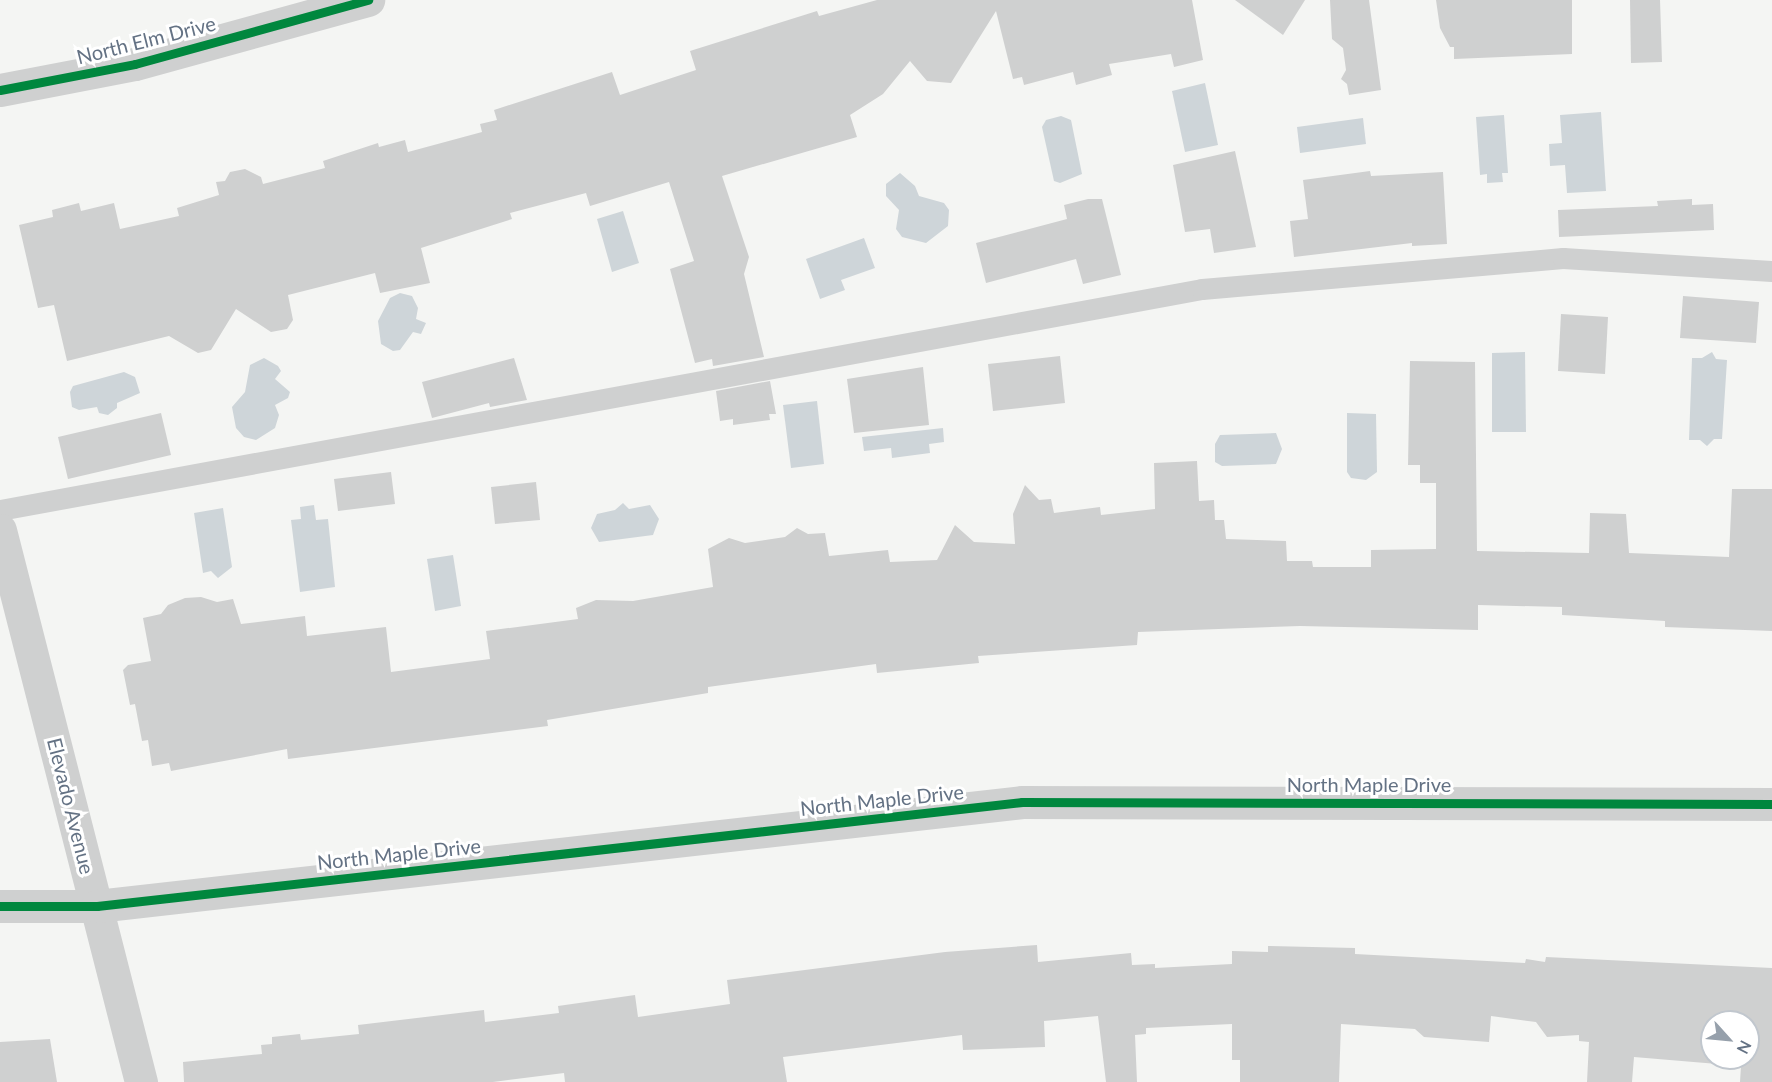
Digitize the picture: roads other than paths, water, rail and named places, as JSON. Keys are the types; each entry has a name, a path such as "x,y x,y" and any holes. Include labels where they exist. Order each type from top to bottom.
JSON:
{"street":[{"name":"North Elm Drive","path":"0,90 135,64 368,0"},
{"name":"Elevado Avenue","path":"0,530 141,1082"},
{"name":"North Maple Drive","path":"0,906 97,906 1022,802 1772,804"}],"lane":[{"path":"0,510 1202,289 1563,258 1772,271"}]}
